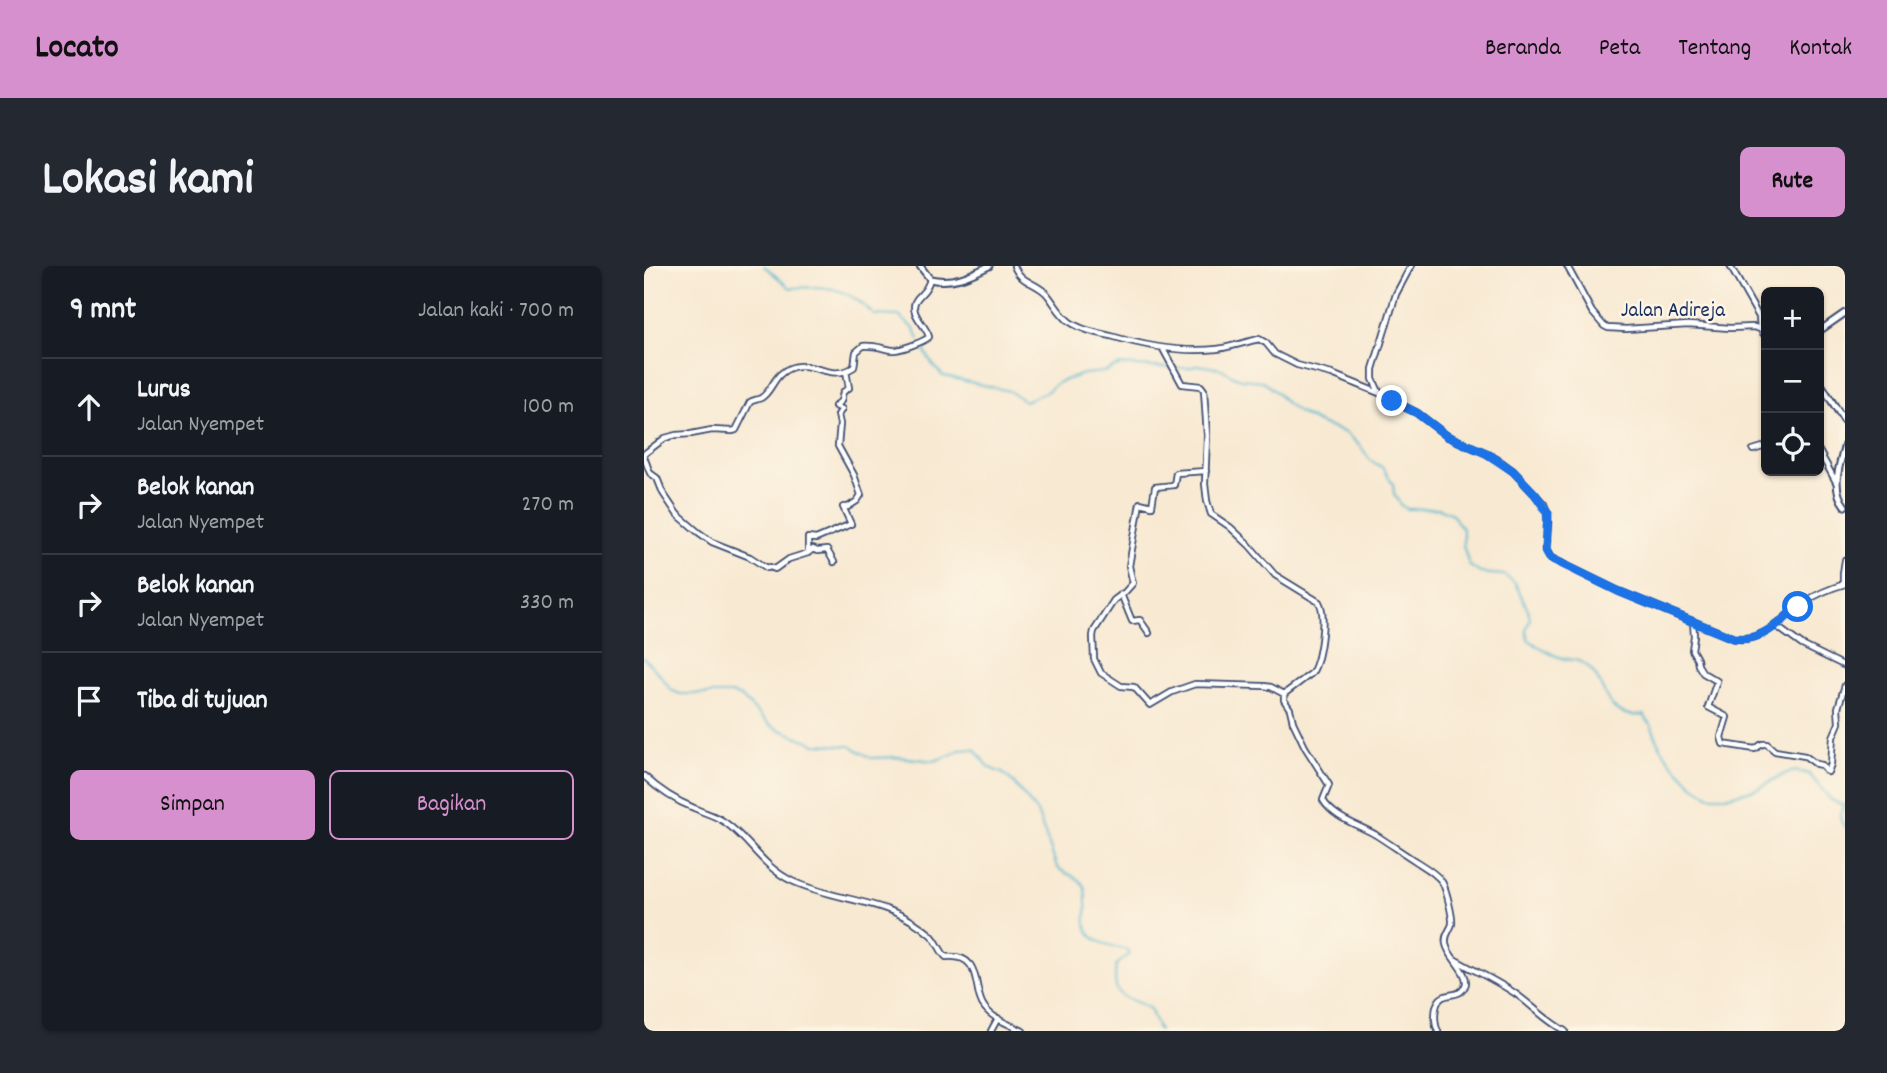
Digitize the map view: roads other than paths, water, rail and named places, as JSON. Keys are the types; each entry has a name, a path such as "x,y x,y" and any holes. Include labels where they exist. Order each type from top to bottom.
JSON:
{"street":[{"path":"920,266 930,279 949,281 962,279 989,266"},
{"path":"1014,266 1021,278 1048,295 1068,321 1099,333 1163,348 1192,350 1217,349 1259,339 1275,354 1297,365 1332,374 1379,393 1417,413 1447,436 1486,453 1513,471 1535,494 1548,513 1546,550 1550,558 1618,591 1733,638 1756,637 1770,631 1808,601 1844,584 1845,559"},
{"path":"1379,393 1373,379 1373,369 1396,293 1411,266"},
{"name":"Jalan Adireja","path":"1567,266 1592,312 1608,328 1688,325 1754,327 1760,330"},
{"path":"1730,266 1759,317 1760,330"},
{"path":"834,562 827,550 813,549 789,559 775,569 767,568 750,557 712,542 677,514 657,478 650,473 644,455 665,438 676,435 712,430 734,431 750,402 762,397 779,376 790,368 800,366 830,372 846,371 854,367 856,352 863,346 878,346 896,351 929,339 930,335 914,308 916,301 927,289 930,279"},
{"path":"1824,328 1845,313"},
{"path":"1163,348 1182,384 1201,386 1204,390 1207,436 1205,492 1213,517 1230,527 1275,575 1319,602 1323,609 1319,656 1315,668 1284,694"},
{"path":"808,553 808,538 816,538 851,524 843,507 857,501 861,495 854,475 838,446 838,419 842,409 835,406 841,401 843,392 849,388 846,371"},
{"path":"1824,389 1845,422"},
{"path":"1845,444 1836,481 1836,491 1845,506"},
{"path":"1753,450 1761,448"},
{"path":"1824,460 1836,481"},
{"path":"1206,471 1176,473 1174,485 1155,487 1153,505 1140,503 1129,566 1133,582 1114,600 1093,632 1094,659 1101,673 1121,686 1134,687 1148,705 1176,690 1199,684 1264,686 1284,694"},
{"path":"1121,594 1132,621 1140,620 1149,633"},
{"path":"1693,621 1692,650 1703,673 1717,681 1708,707 1727,717 1721,737 1723,744 1755,749 1767,744 1779,752 1807,757 1822,765 1828,772 1833,737 1839,723 1838,708 1845,685"},
{"path":"1776,626 1802,645 1845,666"},
{"path":"1284,694 1284,700 1289,704 1305,747 1329,785 1323,800 1328,807 1378,836 1442,880 1452,922 1445,942 1467,981 1464,990 1443,996 1436,1003 1434,1023 1438,1031"},
{"path":"644,776 684,803 724,822 769,865 790,880 902,914 934,938 946,957 959,958 971,966 976,973 982,1006 987,1012 1023,1031"},
{"path":"1453,959 1507,988 1551,1024 1565,1031"},
{"path":"991,1031 998,1018"}],"waterway":[{"path":"764,266 790,288 836,290 855,298 874,315 899,316 914,329 919,339"},
{"path":"921,345 943,376 1009,391 1025,401 1046,392 1057,383 1084,374 1104,372 1120,365 1173,368 1199,365 1222,369 1241,379 1263,381 1298,412 1346,433 1370,460 1383,468 1402,506 1407,509 1439,508 1452,514 1463,530 1463,545 1469,565 1480,573 1504,575 1515,583 1528,610 1528,639 1562,658 1583,663 1598,679 1611,705 1619,711 1629,715 1644,715 1670,761 1693,785 1710,796 1729,796 1756,789 1796,771 1809,774 1831,800 1845,806"},
{"path":"644,658 671,690 680,694 733,694 741,697 770,725 816,744 850,746 871,758 899,757 934,761 959,750 974,749 990,768 1012,781 1037,812 1057,867 1084,886 1088,931 1097,940 1127,950 1130,954 1116,965 1118,992 1150,1009 1159,1031"},
{"path":"1843,807 1840,819 1845,828"}]}
